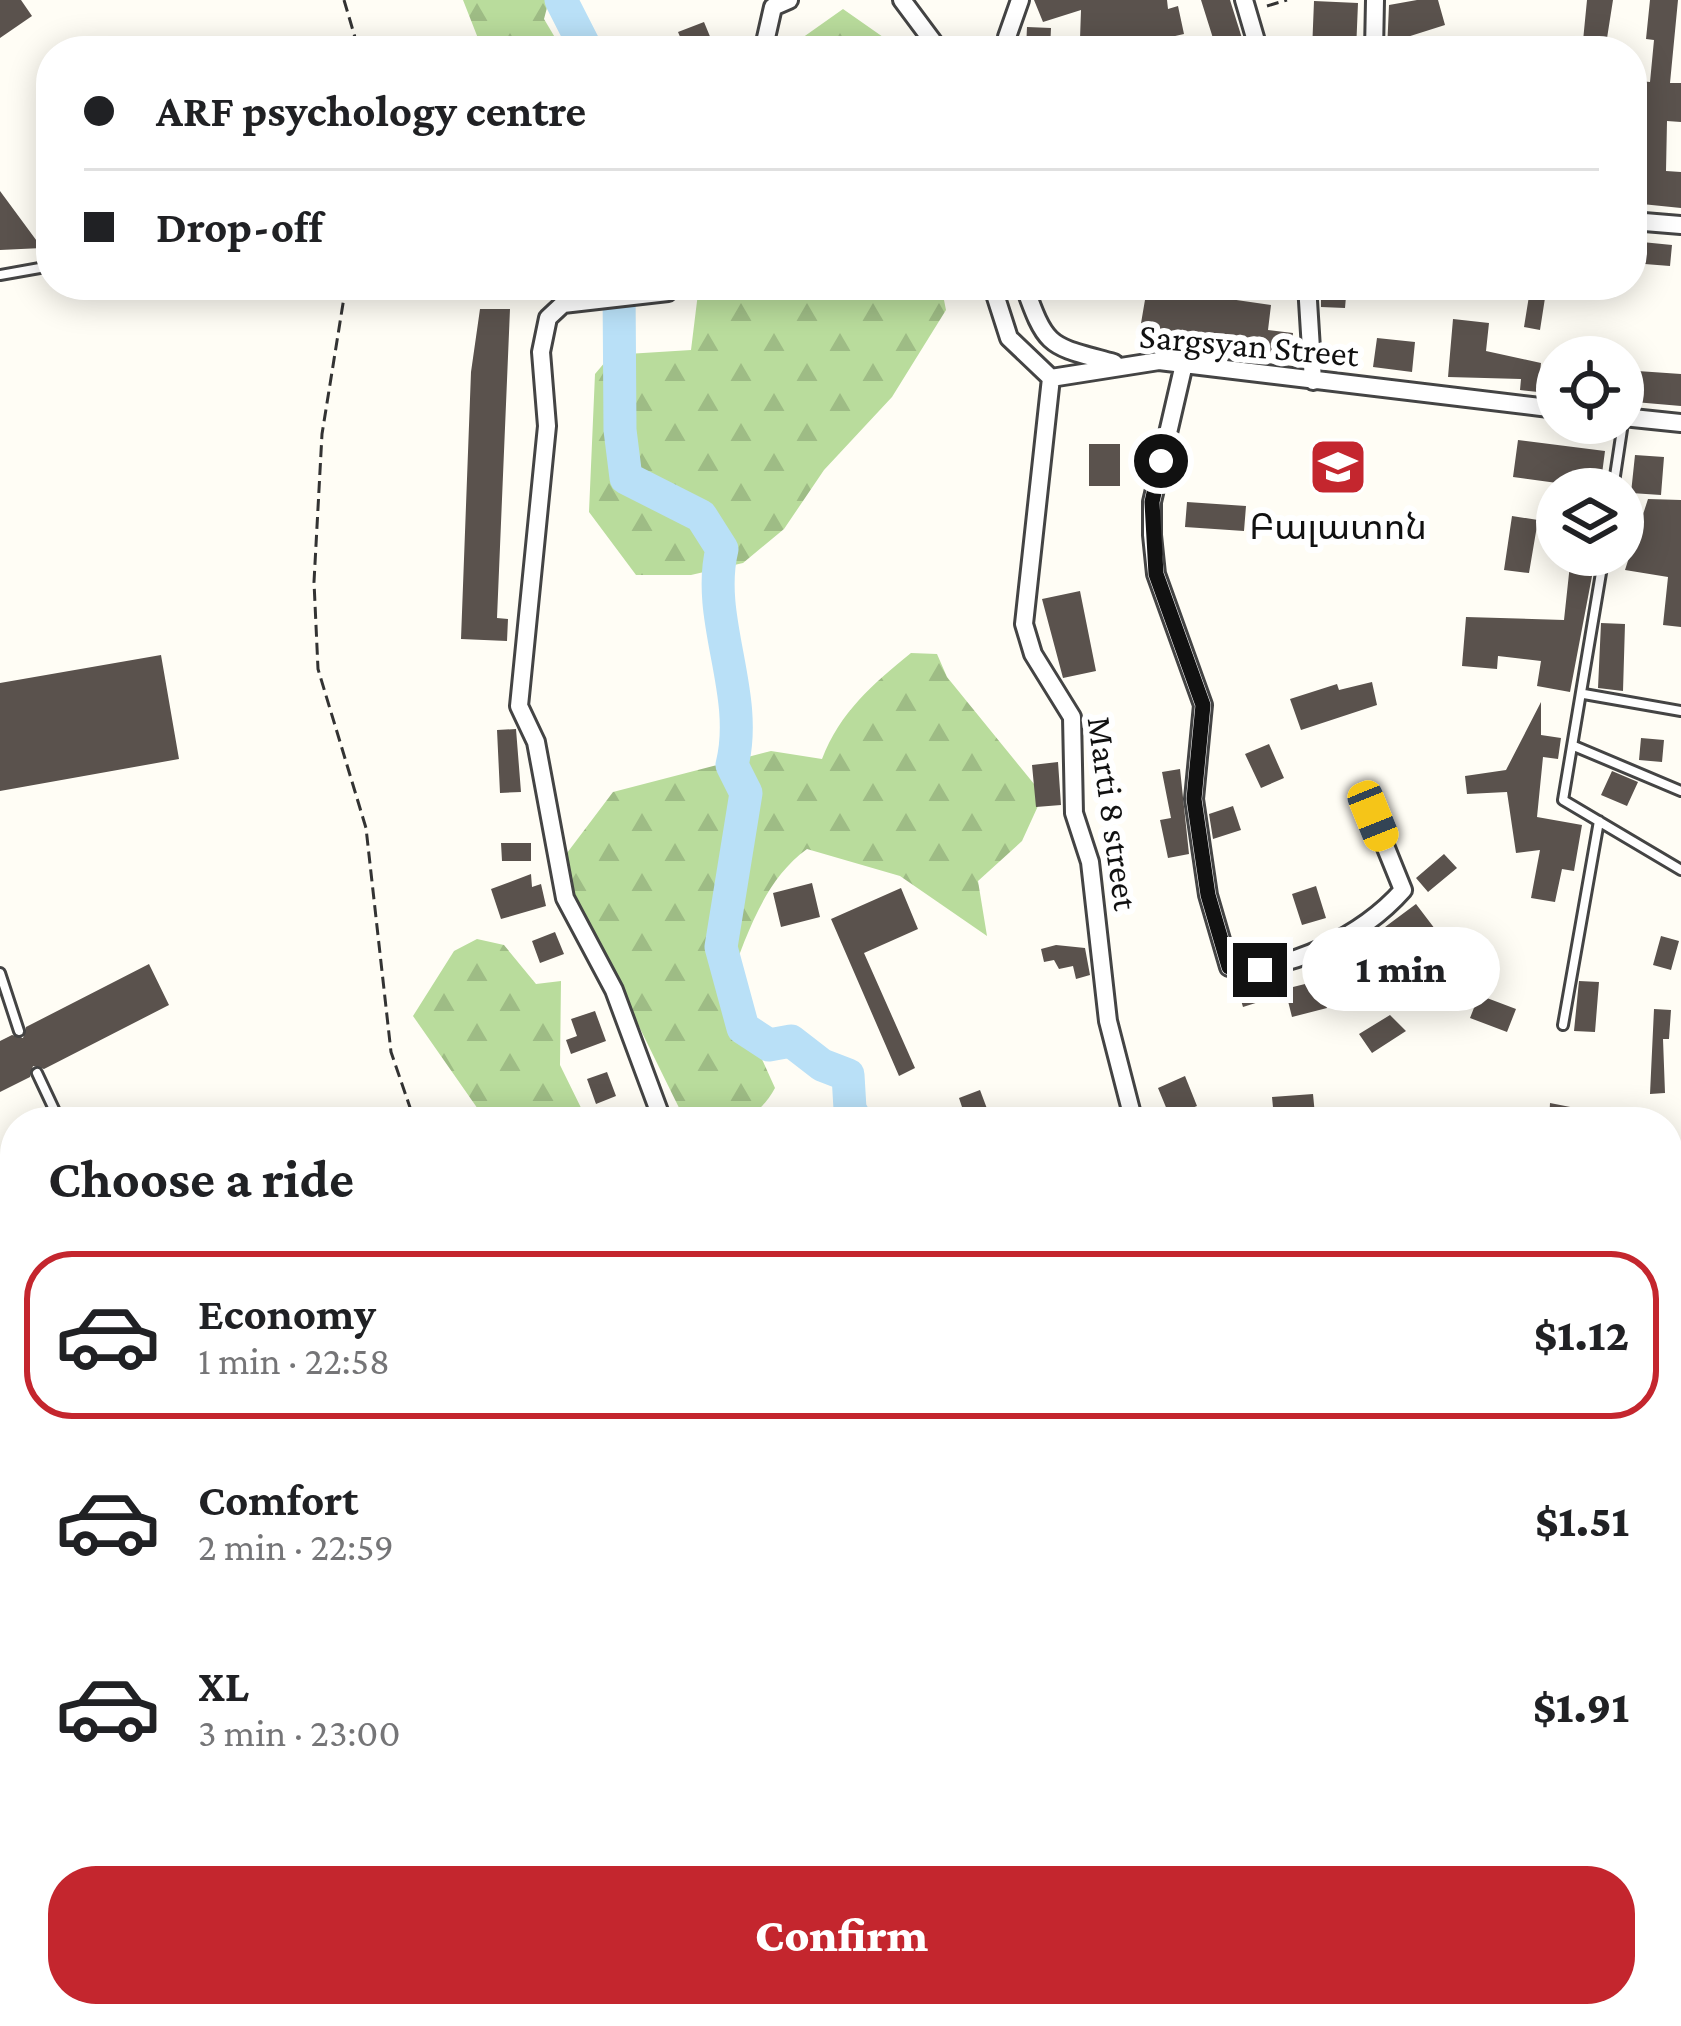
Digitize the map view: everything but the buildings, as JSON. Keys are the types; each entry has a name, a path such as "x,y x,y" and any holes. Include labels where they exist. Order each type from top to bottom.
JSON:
{"street":[{"path":"766,36 773,8 788,0"},
{"path":"902,0 929,36"},
{"path":"1007,36 1020,0"},
{"path":"1374,36 1375,0"},
{"path":"1246,6 1255,36"},
{"path":"1647,222 1681,224"},
{"path":"592,300 563,304 548,318 541,352 547,426 519,706 536,742 565,898 614,990 657,1107"},
{"path":"997,300 1009,338 1051,379"},
{"path":"1029,300 1041,334 1058,347 1121,364"},
{"path":"1308,300 1312,381"},
{"name":"Sargsyan Street","path":"1051,379 1121,364 1184,364 1536,407"},
{"path":"1184,364 1152,502 1152,535 1156,574 1203,705 1194,799 1208,895 1229,967 1260,970 1308,953 1383,913 1403,890 1373,816"},
{"name":"Marti 8 street","path":"1051,379 1024,624 1033,653 1072,717 1074,813 1090,862 1108,1021 1130,1107"},
{"path":"1644,420 1681,423"}],"lane":[{"path":"0,274 36,268"},
{"path":"1601,576 1563,800 1681,870"},
{"path":"1584,694 1681,711"},
{"path":"1574,746 1681,790"},
{"path":"1563,1025 1599,821"},
{"path":"0,973 19,1031"},
{"path":"37,1073 53,1107"}],"path":[{"path":"344,0 355,36"},
{"path":"1246,6 1286,0"},
{"path":"344,300 322,434 314,582 318,669 366,828 392,1052 410,1107"}],"green space":[{"path":"463,0 549,0 544,19 554,36 477,36"},
{"path":"843,9 882,36 805,36"},
{"path":"697,300 944,300 946,310 892,397 824,470 784,529 743,563 691,575 636,575 589,512 595,374 611,355 691,350"},
{"path":"911,653 937,654 947,677 1043,795 1022,841 978,881 987,936 900,876 807,849 768,893 728,984 775,1088 760,1107 679,1107 565,876 567,853 613,792 771,751 822,759 848,713"},
{"path":"477,939 504,945 536,984 561,981 560,1065 581,1107 477,1107 413,1016 454,951"}],"waterway":[{"path":"561,0 579,36"},
{"path":"619,300 620,430 626,478 701,516 722,549 719,602 736,711 732,765 746,793 721,947 743,1028 769,1045 791,1041 822,1065 848,1075 850,1107"}],"place":[{"name":"Բալատոն","path":"1338,467"}],"route":[{"path":"1161,461 1152,502 1156,574 1203,705 1194,799 1208,895 1229,967 1260,970"}]}
